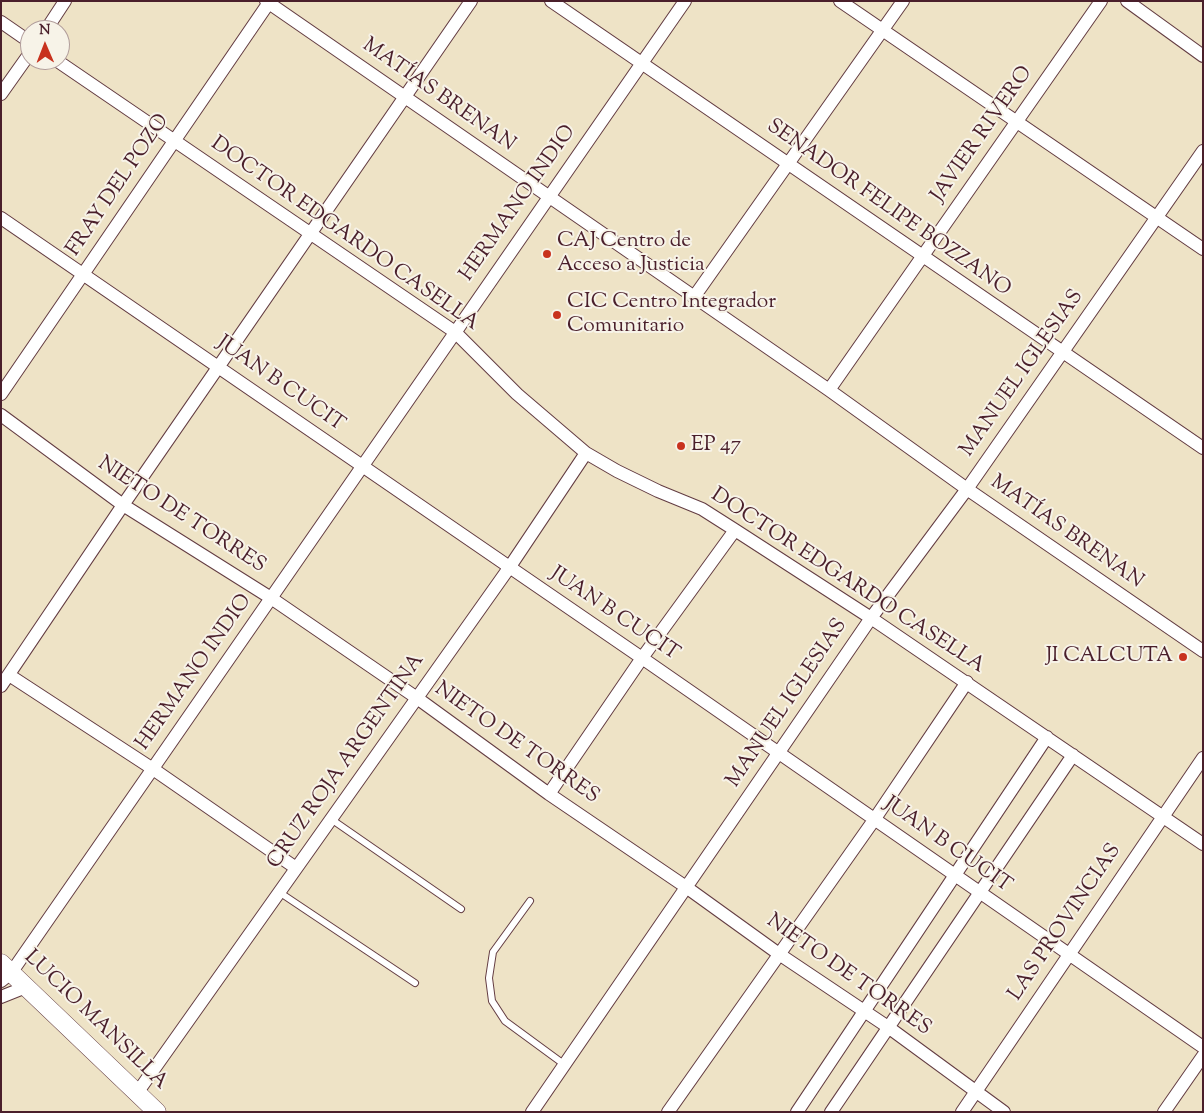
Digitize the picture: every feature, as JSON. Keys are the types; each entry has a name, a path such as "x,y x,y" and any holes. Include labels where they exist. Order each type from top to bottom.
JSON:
{"main road":[{"name":"LUCIO MANSILLA","path":"5,972 26,987 157,1112"}],"street":[{"path":"53,20 65,1"},
{"path":"1,686 123,505 471,1"},
{"name":"SENADOR FELIPE BOZZANO","path":"551,1 1203,448"},
{"name":"HERMANO INDIO","path":"5,972 152,769 684,1"},
{"path":"840,1 1203,249"},
{"path":"694,298 902,1"},
{"name":"JAVIER RIVERO","path":"829,390 1101,1"},
{"path":"1127,1 1203,56"},
{"name":"MATÍAS BRENAN","path":"268,2 1203,651"},
{"name":"FRAY DEL POZO","path":"1,394 268,2"},
{"path":"1,22 20,35"},
{"path":"1,94 20,67"},
{"name":"DOCTOR EDGARDO CASELLA","path":"70,70 455,332 517,394 586,453 658,492 702,509 967,682 1203,844"},
{"name":"MANUEL IGLESIAS","path":"532,1112 871,618 967,489 1203,151"},
{"name":"JUAN B CUCIT","path":"1,218 219,366 1203,1047"},
{"name":"NIETO DE TORRES","path":"1,415 123,505 271,598 417,698 549,794 686,887 779,954 888,1027 1004,1112"},
{"name":"CRUZ ROJA ARGENTINA","path":"137,1093 509,568 586,453"},
{"path":"549,794 642,658 735,530"},
{"path":"9,675 152,769 296,868"},
{"path":"668,1112 874,820 967,682"},
{"path":"796,1112 1046,737"},
{"path":"831,1112 978,892 1073,755"},
{"name":"LAS PROVINCIAS","path":"962,1112 1203,758"},
{"path":"1,997 26,987"},
{"path":"1164,1112 1203,1056"}],"lane":[{"path":"331,819 460,909"},
{"path":"279,892 415,983"},
{"path":"530,901 493,952 489,978 492,1001 504,1021 565,1065"}],"place":[{"name":"CAJ Centro de Acceso a Justicia","path":"547,254"},
{"name":"CIC Centro Integrador Comunitario","path":"557,315"},
{"name":"EP 47","path":"681,446"},
{"name":"JI CALCUTA","path":"1183,657"}]}
